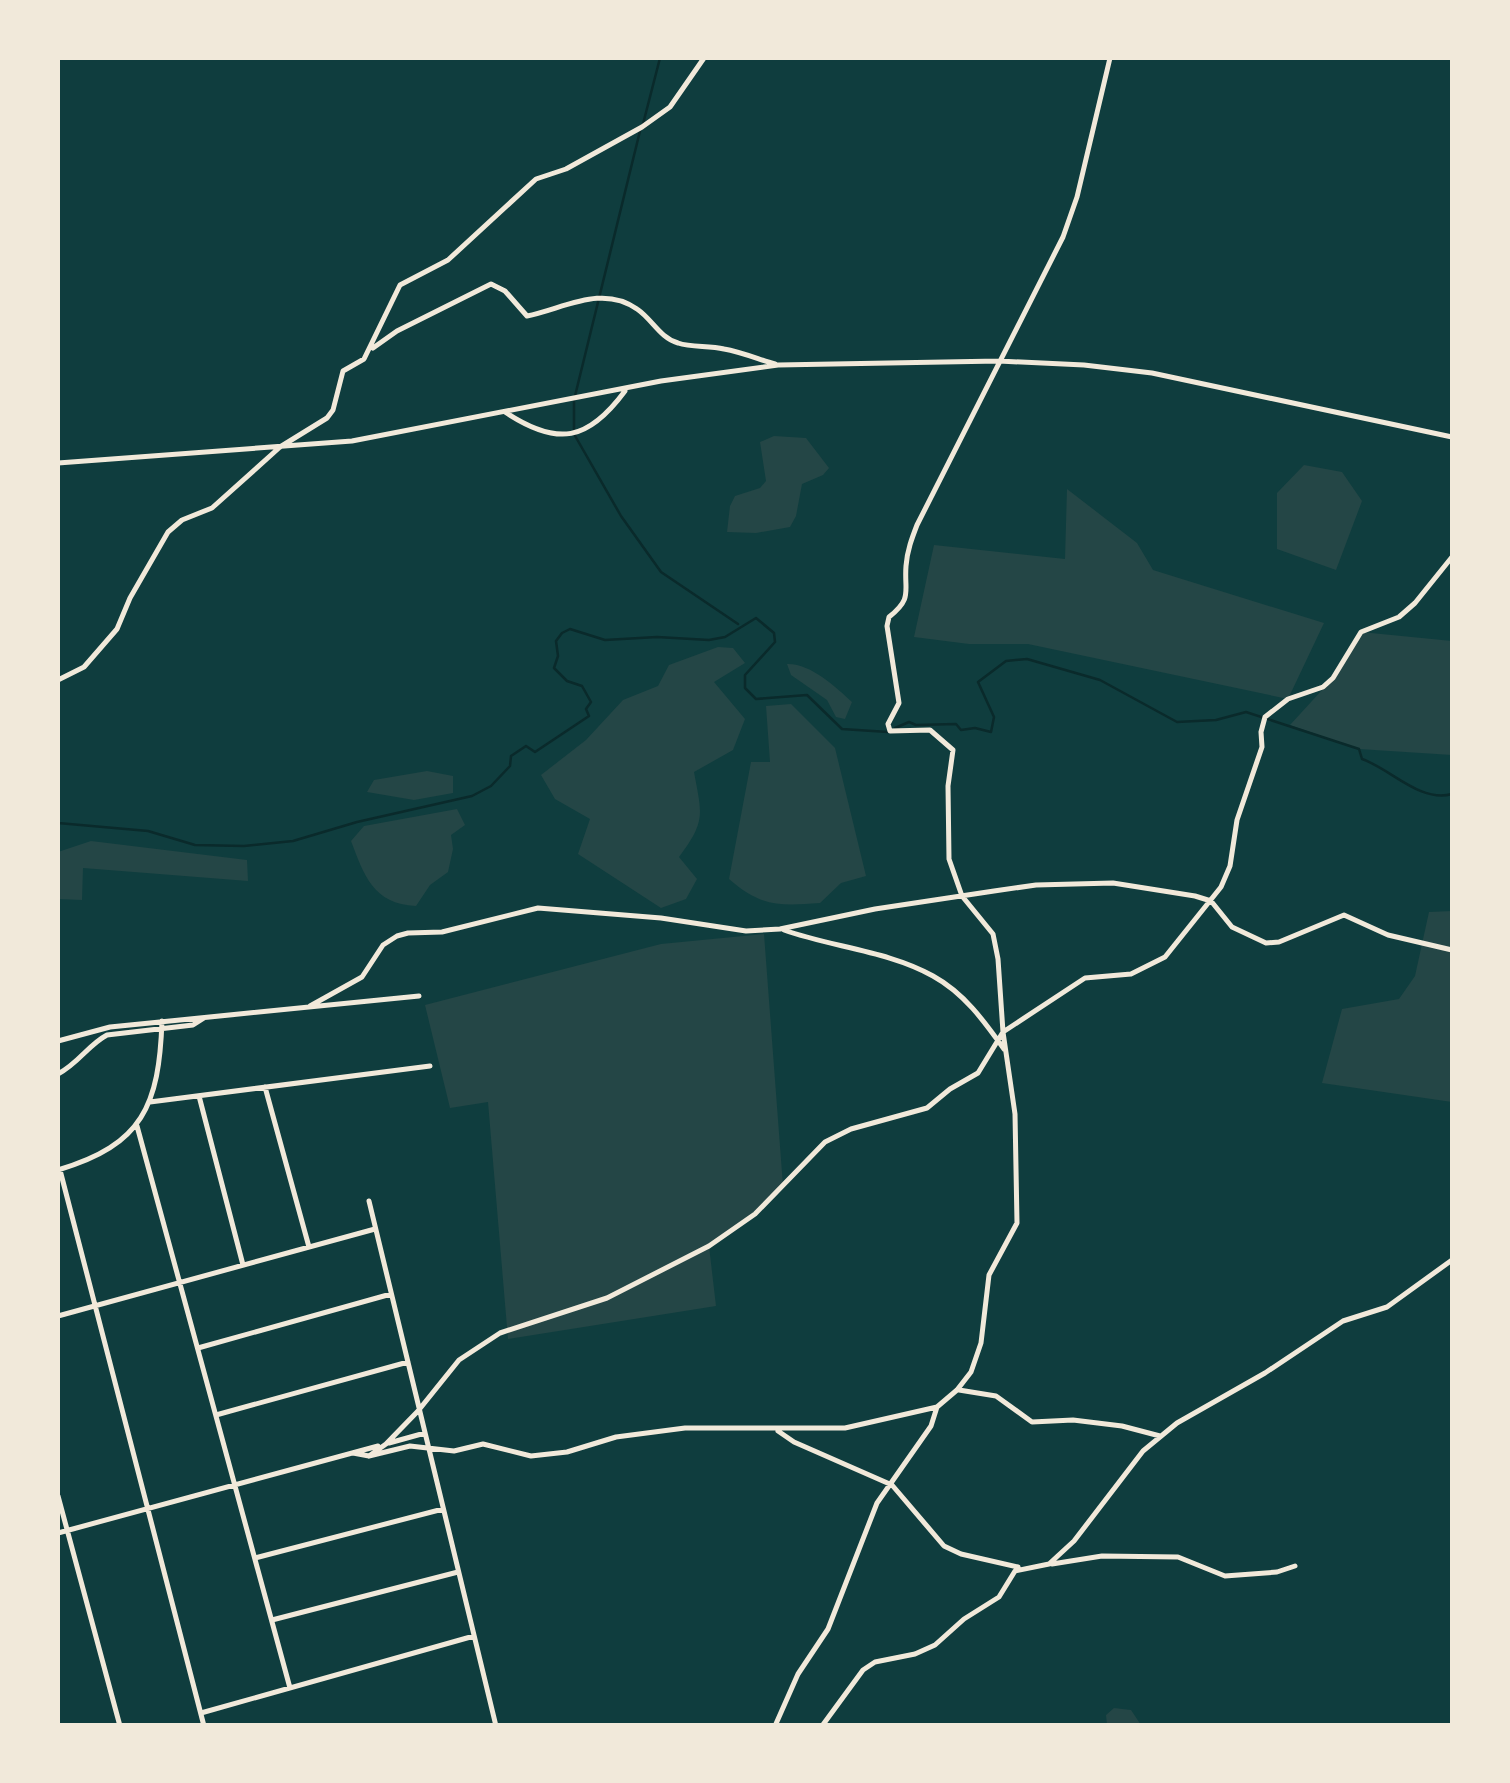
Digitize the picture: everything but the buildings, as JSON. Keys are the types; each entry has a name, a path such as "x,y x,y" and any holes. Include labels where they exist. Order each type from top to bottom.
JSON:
{"street":[{"path":"58,680 84,667 118,628 130,598 168,532 182,520 212,508 280,447 333,410 344,371 364,359 400,285 448,260 536,179 566,169 670,107 704,58"},
{"path":"774,1726 798,1674 828,1629 889,1484 931,1426 938,1407 971,1372 981,1343 989,1274 1017,1223 1015,1114 998,959 993,934 962,896 949,859 948,786 954,754 930,730 890,731 888,724 899,703 887,626 888,617 902,607 908,594 906,567 917,525 1063,238 1110,58"},
{"path":"369,351 397,331 490,284 505,291 526,316 552,311 580,298 628,303 666,338 679,344 722,348 778,365"},
{"path":"58,462 352,441 627,388 778,365 1084,365 1152,373 1452,437"},
{"path":"506,412 542,432 574,434 589,429 607,415 627,388"},
{"path":"369,1456 419,1409 459,1360 500,1333 607,1298 708,1246 754,1214 825,1142 851,1130 928,1108 978,1073 1003,1032 1085,978 1131,974 1164,957 1211,901 1230,866 1238,820 1262,747 1260,732 1265,717 1288,699 1323,687 1333,678 1361,632 1398,618 1452,557"},
{"path":"310,1006 362,978 382,946 397,936 408,932 442,932 538,908 661,918 746,931 1036,885 1112,882 1211,901 1232,928 1266,943 1279,942 1344,915 1388,935 1452,950"},
{"path":"780,928 932,975 976,1010 1006,1051"},
{"path":"58,1074 77,1064 99,1039 107,1036 207,1017 419,996"},
{"path":"58,1041 110,1027 161,1025"},
{"path":"161,1025 160,1061 150,1102 137,1126 110,1148 59,1170 204,1726"},
{"path":"150,1102 430,1066"},
{"path":"265,1088 309,1247"},
{"path":"199,1096 244,1265"},
{"path":"137,1126 290,1688"},
{"path":"368,1201 496,1726"},
{"path":"58,1316 375,1229"},
{"path":"1049,1564 1074,1541 1143,1451 1160,1436 1343,1320 1387,1307 1452,1260"},
{"path":"198,1348 391,1294"},
{"path":"216,1415 408,1362"},
{"path":"957,1390 996,1396 1032,1422 1074,1420 1160,1436"},
{"path":"353,1453 369,1456 410,1446 454,1451 483,1444 531,1456 686,1428 845,1428 938,1407"},
{"path":"775,1429 794,1442 889,1484 944,1546 962,1554 1021,1568 1102,1556 1178,1557 1226,1576 1277,1572 1295,1566"},
{"path":"58,1533 425,1433"},
{"path":"58,1496 120,1726"},
{"path":"255,1558 444,1509"},
{"path":"822,1726 863,1670 876,1662 915,1654 935,1644 999,1597 1011,1575 1021,1568"},
{"path":"272,1620 459,1572"},
{"path":"200,1713 474,1636"}],"shaded area":[{"path":"774,436 806,438 829,468 802,484 790,527 756,533 727,532 735,496 760,488 766,481 760,442"},
{"path":"1304,465 1342,472 1362,501 1336,570 1277,549 1277,493"},
{"path":"1067,489 1137,543 1153,570 1324,623 1288,699 1028,644 969,644 914,637 934,545 1065,559"},
{"path":"1361,632 1452,641 1452,755 1359,749 1290,725 1333,678"},
{"path":"718,647 733,648 745,663 714,682 745,719 733,750 694,772 700,817 694,835 679,857 697,879 686,899 661,908 578,854 590,819 555,799 541,775 586,740 623,700 658,686 669,665"},
{"path":"787,664 813,672 852,702 845,719 836,717 827,700 791,675"},
{"path":"791,704 835,748 866,876 841,883 820,903 771,903 729,879 751,762 770,762 766,706"},
{"path":"427,771 453,776 453,793 414,800 367,792 374,780"},
{"path":"457,809 465,825 451,835 453,849 448,872 430,885 416,906 390,900 372,886 351,841 364,826"},
{"path":"91,841 247,860 248,881 83,868 82,900 58,899 58,852"},
{"path":"1452,911 1452,1102 1322,1083 1342,1009 1399,999 1415,976 1429,912"},
{"path":"764,934 783,1186 755,1214 709,1246 716,1306 508,1339 488,1102 450,1108 425,1005 661,944"},
{"path":"1114,1708 1131,1710 1141,1725 1107,1725 1106,1715"}],"waterway":[{"path":"643,124 660,58"},
{"path":"640,131 574,400 574,434 621,516 661,572 738,624"},
{"path":"58,823 148,831 195,845 244,846 293,841 472,796 491,786 510,766 511,756 526,746 535,752 589,716 586,709 591,702 582,686 567,681 554,668 558,656 556,641 570,629 605,640 709,640 725,637 756,618 774,633 775,642 745,675 745,688 756,699 807,695 842,729 888,732"},
{"path":"895,728 909,722 956,724 961,730 991,732 994,717 978,682 1006,661 1027,659 1100,680 1177,722 1216,720 1246,712 1359,749 1362,759 1417,790 1452,794"}]}
